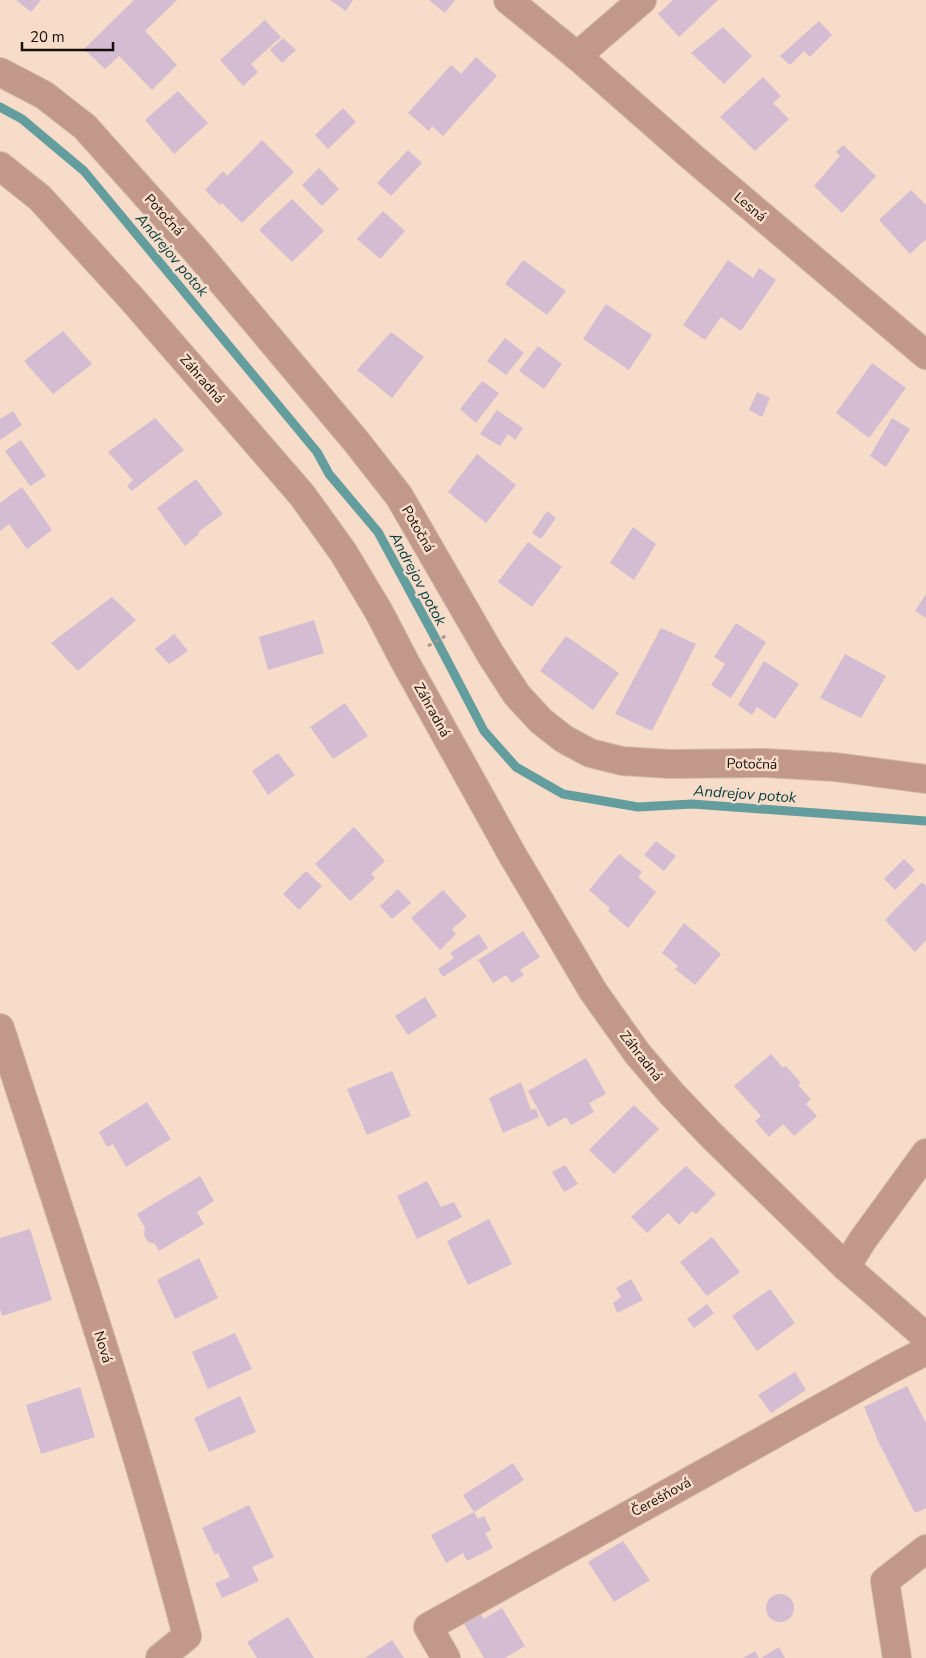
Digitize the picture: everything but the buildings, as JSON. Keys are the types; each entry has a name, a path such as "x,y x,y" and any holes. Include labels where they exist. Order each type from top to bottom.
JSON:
{"street":[{"name":"Lesná","path":"508,0 577,56 692,157 926,355"},
{"path":"577,56 642,0"},
{"name":"Potočná","path":"0,72 44,95 86,127 221,281 355,440 399,496 491,655 517,695 540,721 564,739 590,753 622,761 670,764 765,763 835,767 926,779"},
{"name":"Záhradná","path":"0,166 40,198 119,284 302,495 343,552 379,612 504,839 592,991 637,1052 671,1093 711,1135 846,1267 926,1337"},
{"name":"Nová","path":"0,1028 95,1321 166,1554 187,1636 160,1658"},
{"path":"846,1267 862,1241 926,1153"},
{"name":"Čerešňová","path":"446,1658 428,1626 926,1351"},
{"path":"897,1658 886,1581 926,1549"}],"path":[{"path":"424,648 454,630"}],"waterway":[{"name":"Andrejov potok","path":"0,107 22,119 84,171 317,452 329,474 378,532 484,731 516,767 563,794 638,807 692,804 926,821"}]}
